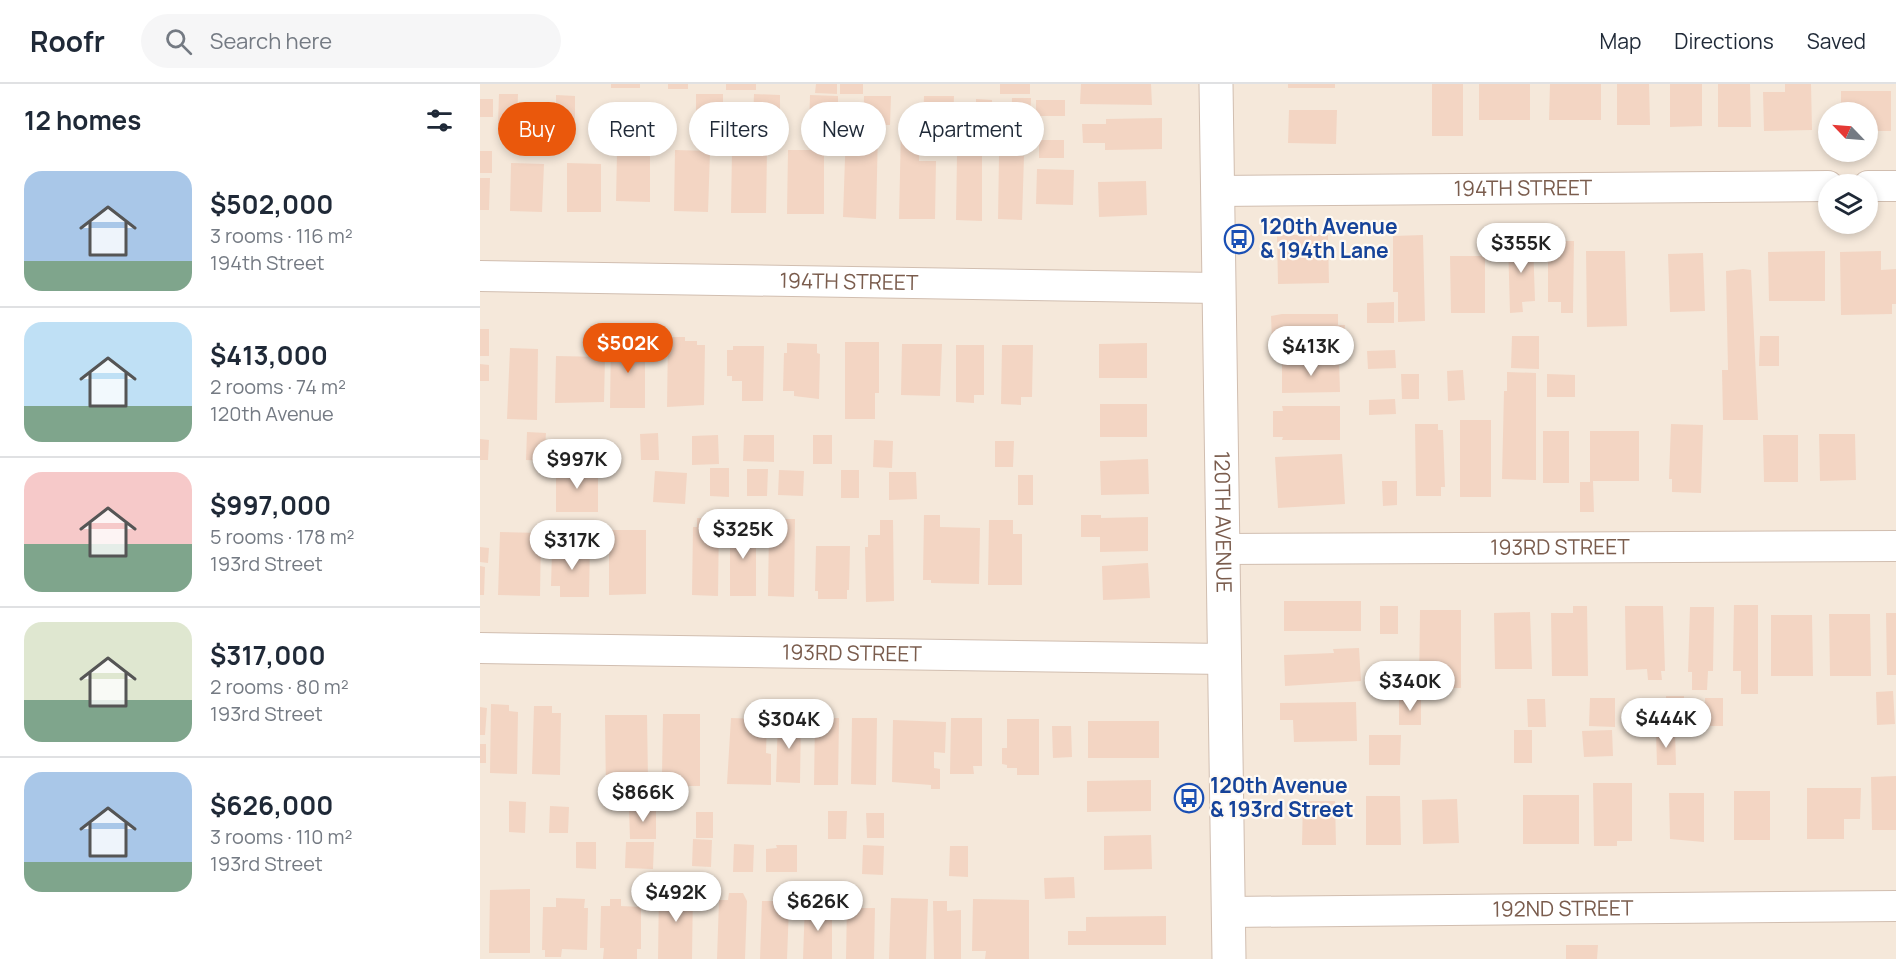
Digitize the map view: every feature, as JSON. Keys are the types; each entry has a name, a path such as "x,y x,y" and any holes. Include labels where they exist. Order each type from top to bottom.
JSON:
{"street":[{"name":"120TH AVENUE","path":"1216,84 1217,288 1224,549 1229,959"},
{"name":"194TH STREET","path":"1217,191 1818,186"},
{"path":"1878,186 1896,186"},
{"name":"194TH STREET","path":"480,276 1217,288"},
{"name":"193RD STREET","path":"1224,549 1896,546"},
{"name":"193RD STREET","path":"480,648 1225,659"},
{"name":"192ND STREET","path":"1230,912 1896,906"}],"shaded area":[{"path":"480,84 1896,84 1896,959 480,959"}],"building":[{"path":"611,84 640,84 640,88 611,88"},
{"path":"668,84 688,84 688,89 668,89"},
{"path":"726,84 756,84 756,90 726,90"},
{"path":"816,84 837,84 837,94 815,93"},
{"path":"840,84 863,84 863,94 840,94"},
{"path":"1000,84 1030,84 1030,94 1000,94"},
{"path":"1081,84 1151,84 1152,105 1080,104"},
{"path":"1288,84 1335,84 1335,88 1288,88"},
{"path":"1432,84 1463,84 1463,136 1432,136"},
{"path":"1479,84 1530,84 1530,120 1479,120"},
{"path":"1550,84 1601,84 1601,120 1549,120"},
{"path":"1617,84 1649,84 1650,125 1617,125"},
{"path":"1670,84 1702,84 1702,126 1670,127"},
{"path":"1718,84 1750,84 1751,127 1718,127"},
{"path":"1785,84 1811,84 1812,130 1764,131 1763,92 1785,92"},
{"path":"1841,91 1891,91 1891,131 1878,131 1878,102 1841,102"},
{"path":"499,94 518,94 518,102 499,102"},
{"path":"696,94 723,94 723,102 696,102"},
{"path":"754,94 780,95 780,102 754,102"},
{"path":"556,95 575,96 575,102 556,102"},
{"path":"810,95 838,96 838,102 810,102"},
{"path":"864,96 891,96 890,125 886,125 886,102 864,102"},
{"path":"924,96 954,96 954,102 924,102"},
{"path":"1012,98 1031,98 1031,102 1012,102"},
{"path":"480,99 493,99 493,117 480,117"},
{"path":"976,99 992,100 992,102 976,102"},
{"path":"1036,100 1065,100 1065,116 1044,116 1044,102 1036,102"},
{"path":"1289,110 1337,110 1336,144 1288,143"},
{"path":"1162,118 1162,149 1105,150 1105,143 1083,143 1082,124 1106,124 1106,119"},
{"path":"1044,140 1064,140 1064,158 1039,158 1039,156 1044,156"},
{"path":"677,150 689,150 689,156 710,156 708,212 674,211 675,156 677,156"},
{"path":"789,150 801,150 801,156 824,156 824,214 787,214"},
{"path":"480,151 492,151 492,173 480,173"},
{"path":"617,156 650,156 650,202 616,201"},
{"path":"732,156 767,156 766,213 731,213"},
{"path":"845,156 877,156 876,219 843,217"},
{"path":"900,156 919,156 919,161 936,161 935,219 899,219"},
{"path":"957,156 982,156 982,221 956,220"},
{"path":"999,156 1024,156 1022,220 998,219"},
{"path":"511,163 544,164 542,212 510,211"},
{"path":"567,163 601,164 601,212 567,212"},
{"path":"1037,169 1074,170 1073,205 1036,204"},
{"path":"480,178 490,178 489,210 480,210"},
{"path":"1146,181 1147,215 1099,217 1098,182"},
{"path":"1277,235 1328,235 1329,283 1278,284"},
{"path":"1423,235 1425,321 1398,322 1398,292 1393,292 1393,236"},
{"path":"1508,241 1533,241 1535,301 1522,302 1523,312 1510,313"},
{"path":"1548,241 1574,241 1573,313 1561,313 1561,302 1548,302"},
{"path":"1586,251 1625,251 1627,326 1587,327"},
{"path":"1825,251 1825,301 1769,301 1768,252"},
{"path":"1881,251 1881,270 1896,269 1896,304 1892,304 1892,314 1841,315 1840,252"},
{"path":"1703,253 1705,311 1670,312 1668,254"},
{"path":"1450,256 1485,256 1485,313 1451,313"},
{"path":"1751,270 1758,420 1723,420 1722,370 1728,370 1726,271"},
{"path":"1394,302 1394,323 1367,323 1367,303"},
{"path":"1338,314 1338,325 1345,325 1344,335 1337,335 1338,345 1272,342 1271,316"},
{"path":"480,329 489,329 489,356 480,356"},
{"path":"1512,336 1539,336 1539,369 1511,368"},
{"path":"1760,336 1779,336 1779,366 1759,366"},
{"path":"668,337 685,337 685,341 697,341 697,345 705,345 704,405 667,407"},
{"path":"611,339 645,339 645,408 610,408"},
{"path":"845,342 879,342 879,393 875,393 875,419 845,419"},
{"path":"787,343 817,344 817,353 820,354 819,399 794,396 794,391 783,391 784,353 787,353"},
{"path":"1147,343 1147,378 1099,378 1099,344"},
{"path":"902,344 942,344 940,396 901,395"},
{"path":"956,345 984,345 984,395 974,395 974,403 956,402"},
{"path":"1002,345 1033,345 1032,397 1021,397 1021,405 1001,404"},
{"path":"733,346 764,346 763,401 742,401 742,381 732,381 732,376 727,376 727,350 733,350"},
{"path":"510,348 538,349 537,420 507,419"},
{"path":"1395,350 1396,368 1368,369 1367,351"},
{"path":"556,356 605,357 604,402 555,403"},
{"path":"1339,360 1340,392 1282,393 1282,361"},
{"path":"480,364 489,365 489,381 480,381"},
{"path":"1463,370 1465,400 1448,401 1447,371"},
{"path":"1507,372 1536,373 1536,480 1502,479 1504,391 1507,391"},
{"path":"1401,374 1419,374 1419,399 1402,399"},
{"path":"1547,374 1575,375 1575,397 1547,397"},
{"path":"1395,399 1396,414 1369,415 1369,400"},
{"path":"1100,404 1147,404 1147,437 1100,437"},
{"path":"1282,406 1340,406 1340,440 1282,440 1283,437 1273,437 1273,411 1283,411"},
{"path":"1460,420 1491,420 1491,497 1460,497"},
{"path":"1415,424 1438,424 1438,430 1443,430 1445,487 1441,487 1441,496 1416,496"},
{"path":"1671,424 1703,425 1701,493 1672,492 1672,479 1669,479"},
{"path":"1543,431 1569,431 1569,483 1543,483"},
{"path":"1590,431 1639,431 1639,481 1593,481 1594,512 1580,512 1580,482 1590,482"},
{"path":"527,432 546,433 544,461 526,460"},
{"path":"658,433 659,460 641,460 640,434"},
{"path":"1819,434 1855,434 1856,480 1820,481"},
{"path":"718,435 719,464 692,465 692,436"},
{"path":"744,435 774,435 774,462 743,461"},
{"path":"813,435 832,435 832,464 813,464"},
{"path":"1763,435 1798,435 1798,482 1764,482"},
{"path":"480,439 489,440 488,460 480,460"},
{"path":"874,440 893,441 892,468 873,467"},
{"path":"995,441 1014,441 1013,467 995,467"},
{"path":"1342,454 1345,504 1278,508 1275,457"},
{"path":"1148,459 1149,494 1101,495 1100,461"},
{"path":"556,467 598,467 598,512 556,512"},
{"path":"710,468 729,468 729,497 710,496"},
{"path":"747,469 768,469 767,496 747,496"},
{"path":"779,470 804,471 803,496 778,495"},
{"path":"841,470 859,470 859,498 841,498"},
{"path":"655,471 687,473 685,504 653,502"},
{"path":"889,472 916,472 917,499 889,500"},
{"path":"1018,475 1033,475 1033,505 1018,505"},
{"path":"1382,481 1397,481 1397,505 1383,506"},
{"path":"924,515 940,515 940,527 980,528 979,584 931,583 931,580 923,580"},
{"path":"1081,515 1101,515 1101,518 1148,517 1148,551 1100,552 1100,537 1081,537"},
{"path":"697,518 719,519 718,596 692,595 693,527 697,527"},
{"path":"747,519 756,519 756,596 730,596 730,528 746,528"},
{"path":"783,519 795,519 794,597 768,596 769,528 783,528"},
{"path":"880,520 893,520 894,601 866,602 865,547 868,547 868,535 880,535"},
{"path":"989,520 1013,520 1013,534 1022,534 1022,585 988,585"},
{"path":"609,530 646,530 646,594 609,595"},
{"path":"500,532 541,533 540,596 498,595"},
{"path":"573,542 590,543 589,597 560,597 560,586 551,586 552,552 572,552"},
{"path":"816,546 850,546 847,599 818,599 818,591 815,591"},
{"path":"480,547 489,548 488,563 480,562"},
{"path":"1148,563 1150,598 1103,600 1102,566"},
{"path":"480,566 485,567 484,595 480,595"},
{"path":"1284,601 1361,601 1361,631 1284,631"},
{"path":"1734,605 1758,605 1758,694 1741,694 1741,671 1733,671"},
{"path":"1380,606 1398,606 1398,634 1380,634"},
{"path":"1573,606 1587,606 1588,676 1552,676 1551,613 1573,613"},
{"path":"1625,606 1663,606 1665,671 1661,671 1662,680 1648,680 1647,669 1626,670"},
{"path":"1690,607 1714,607 1713,671 1708,671 1707,690 1692,690 1692,672 1688,672"},
{"path":"1420,610 1461,610 1461,688 1419,688"},
{"path":"1530,612 1532,669 1495,669 1494,613"},
{"path":"1886,613 1896,613 1896,675 1887,675"},
{"path":"1829,614 1870,614 1871,676 1830,676"},
{"path":"1771,615 1812,615 1813,676 1771,676"},
{"path":"1359,648 1361,681 1285,686 1284,655 1334,653 1333,649"},
{"path":"1371,672 1397,672 1397,691 1371,690"},
{"path":"1893,691 1895,724 1877,725 1876,692"},
{"path":"1666,696 1684,696 1684,725 1667,725"},
{"path":"1399,698 1421,698 1421,725 1399,725"},
{"path":"1590,698 1615,698 1615,727 1589,726"},
{"path":"1705,698 1723,698 1723,726 1705,726"},
{"path":"1527,699 1545,699 1546,727 1528,727"},
{"path":"1356,702 1357,741 1294,742 1293,720 1280,720 1280,703"},
{"path":"491,704 509,705 509,711 518,712 517,774 490,773"},
{"path":"534,706 552,706 552,713 561,713 560,775 532,774"},
{"path":"480,707 487,708 485,735 480,735"},
{"path":"663,714 700,714 700,786 681,786 681,775 662,775"},
{"path":"605,715 647,715 648,780 630,781 630,794 606,794"},
{"path":"778,717 801,718 800,783 776,782"},
{"path":"731,718 767,719 766,753 771,754 771,785 727,784"},
{"path":"815,718 839,718 838,785 814,785"},
{"path":"852,718 877,718 876,785 851,784"},
{"path":"951,718 982,718 982,766 973,766 974,774 950,774"},
{"path":"1007,719 1039,719 1039,775 1017,775 1017,768 1007,768 1007,765 1002,764 1002,748 1007,748"},
{"path":"893,720 946,722 945,753 934,752 934,768 940,769 940,789 931,789 931,785 892,782"},
{"path":"1088,721 1159,721 1159,758 1088,758"},
{"path":"1052,726 1071,726 1072,757 1053,758"},
{"path":"1514,730 1532,730 1532,763 1514,763"},
{"path":"1612,730 1613,756 1584,757 1582,731"},
{"path":"1656,732 1675,732 1676,765 1657,765"},
{"path":"1369,735 1401,735 1400,765 1369,765"},
{"path":"480,744 486,744 486,763 480,763"},
{"path":"1896,776 1896,830 1872,830 1871,777"},
{"path":"1151,780 1151,811 1087,812 1087,781"},
{"path":"1593,783 1632,783 1632,841 1617,841 1617,846 1594,846"},
{"path":"1807,788 1861,788 1860,819 1844,819 1844,839 1807,839"},
{"path":"1734,791 1770,791 1770,840 1734,840"},
{"path":"1669,793 1704,793 1704,842 1670,839"},
{"path":"1523,795 1579,795 1579,844 1523,844"},
{"path":"1366,796 1400,796 1401,845 1366,845"},
{"path":"1457,799 1459,843 1423,844 1422,800"},
{"path":"509,801 526,802 525,833 509,832"},
{"path":"1303,801 1335,801 1336,845 1302,845"},
{"path":"550,806 569,807 568,833 549,833"},
{"path":"656,807 656,839 630,839 629,808"},
{"path":"828,811 847,811 846,839 828,839"},
{"path":"696,812 713,812 713,838 696,838"},
{"path":"866,813 884,813 884,838 867,838"},
{"path":"1151,835 1152,869 1104,870 1104,836"},
{"path":"693,839 712,840 711,867 692,866"},
{"path":"576,842 596,842 596,869 576,868"},
{"path":"626,842 654,842 653,869 625,868"},
{"path":"734,844 754,845 753,872 733,872"},
{"path":"776,845 797,845 797,872 766,872 766,849 777,848"},
{"path":"863,845 884,846 883,875 862,874"},
{"path":"950,846 968,846 968,877 949,876"},
{"path":"1074,877 1075,898 1045,899 1044,878"},
{"path":"659,887 693,887 692,959 658,959"},
{"path":"530,889 530,953 489,953 490,890"},
{"path":"729,893 743,893 747,901 745,959 717,959 719,900 728,900"},
{"path":"556,898 585,899 584,908 588,908 587,950 562,949 561,957 545,957 545,950 542,950 543,907 556,907"},
{"path":"891,898 928,899 926,959 889,959"},
{"path":"610,899 621,899 621,906 641,907 641,949 637,949 637,959 603,959 604,948 600,948 601,906 610,906"},
{"path":"973,899 1029,900 1029,959 985,959 986,951 972,951"},
{"path":"762,901 776,901 776,907 789,907 787,959 760,959"},
{"path":"933,901 947,901 947,911 961,910 961,959 934,959"},
{"path":"805,902 832,907 832,959 803,959"},
{"path":"847,903 861,903 861,908 875,908 874,959 846,959"},
{"path":"1166,916 1166,945 1068,945 1068,931 1086,931 1086,917"},
{"path":"1566,945 1598,945 1597,959 1566,959"}],"place":[{"name":"120th Avenue & 194th Lane","path":"1239,239"},
{"name":"120th Avenue & 193rd Street","path":"1189,798"}]}
